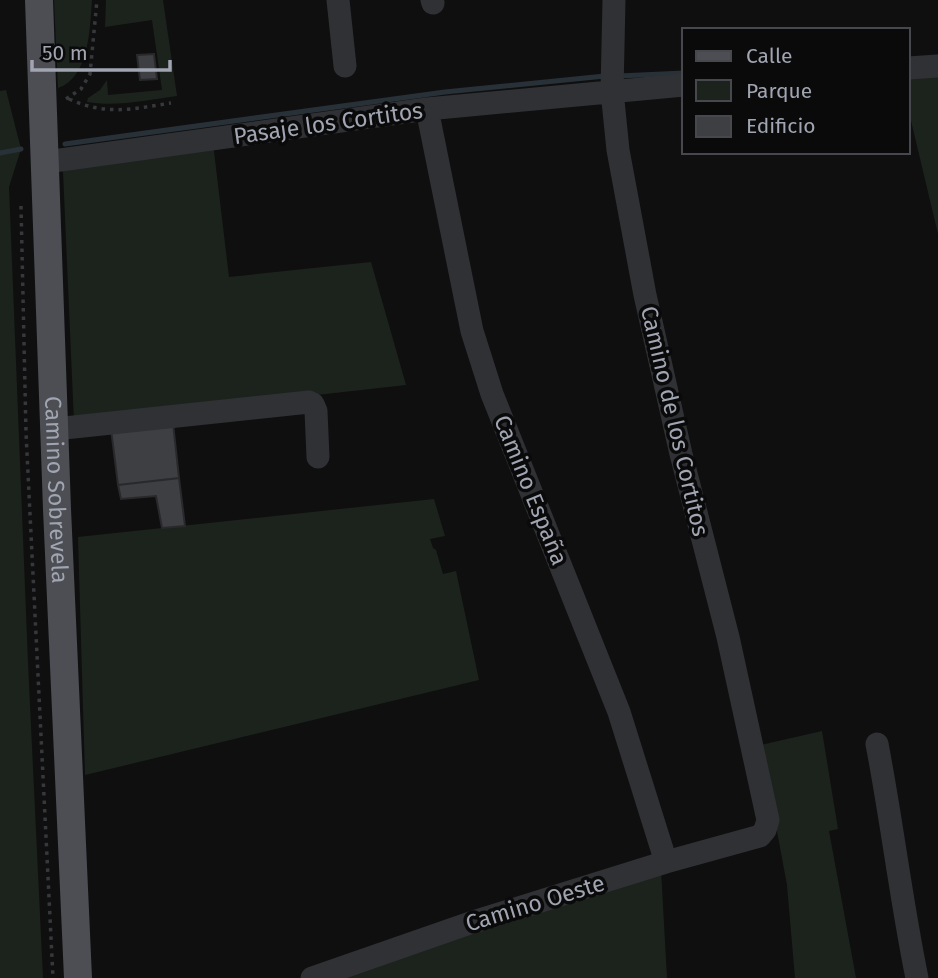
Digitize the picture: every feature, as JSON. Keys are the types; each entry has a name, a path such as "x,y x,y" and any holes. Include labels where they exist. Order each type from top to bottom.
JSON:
{"main road":[{"name":"Camino Sobrevela","path":"39,0 56,101 46,162 78,978"}],"street":[{"path":"338,0 345,66"},
{"name":"Camino de los Cortitos","path":"614,0 611,81 618,150 645,295 681,454 729,638 768,820 760,836"},
{"path":"910,68 938,66"},
{"name":"Pasaje los Cortitos","path":"46,162 611,81 682,85"},
{"name":"Camino España","path":"427,109 472,331 492,394 619,712 666,862"},
{"path":"55,429 309,401 316,411 318,457"},
{"path":"877,744 917,978"},
{"name":"Camino Oeste","path":"313,978 470,923 666,862 760,836"}],"path":[{"path":"56,101 81,89 90,74 97,0"},
{"path":"56,101 116,111 171,103"}],"green space":[{"path":"54,0 92,0 89,38 82,63 76,74 58,88"},
{"path":"106,0 163,0 177,96 121,103 87,102 107,80 108,95 162,90 152,20 105,27"},
{"path":"938,73 938,234 910,116 910,75"},
{"path":"6,90 21,149 9,187 43,978 0,978 0,91"},
{"path":"213,143 229,277 371,262 406,385 74,422 63,171"},
{"path":"434,499 445,536 430,539 443,574 456,571 479,680 85,775 78,537"},
{"path":"822,731 838,829 829,831 856,978 795,978 787,885 761,745"},
{"path":"661,870 667,978 333,978"}],"building":[{"path":"154,54 157,79 140,80 137,55"},
{"path":"173,423 179,478 118,485 111,429"},
{"path":"179,478 185,526 162,528 156,496 121,499 118,485"}],"waterway":[{"path":"619,76 682,73"},
{"path":"65,144 445,92 605,76"},
{"path":"0,153 21,149"}]}
